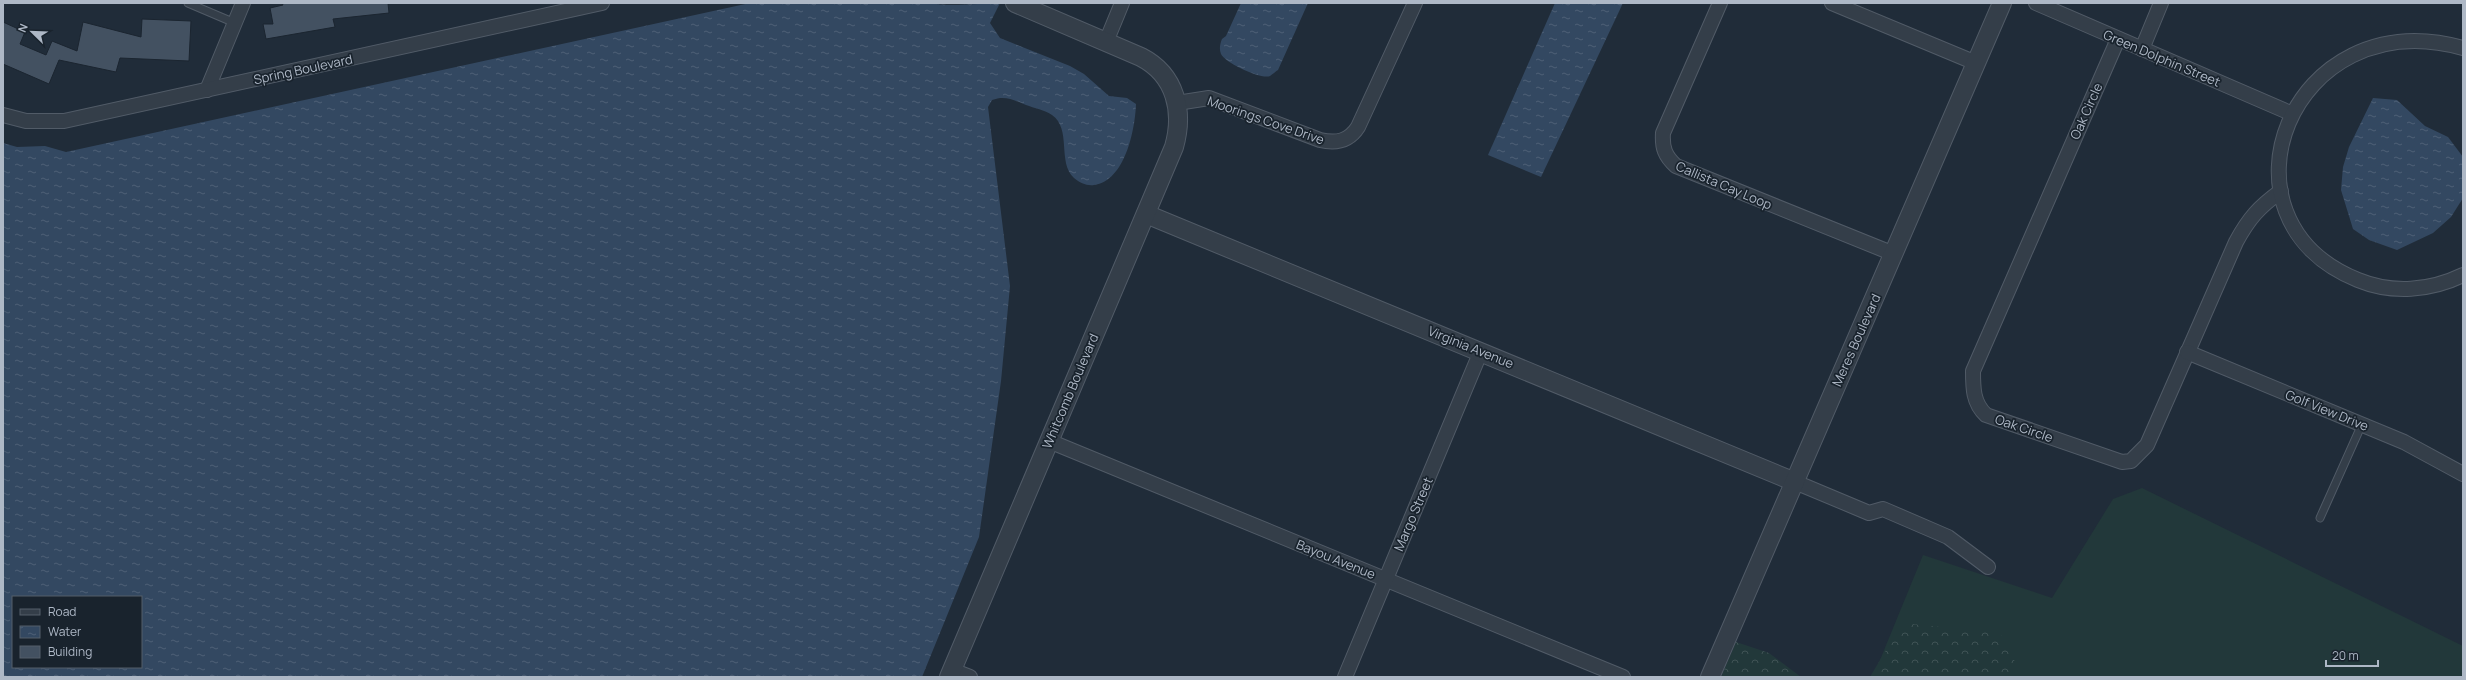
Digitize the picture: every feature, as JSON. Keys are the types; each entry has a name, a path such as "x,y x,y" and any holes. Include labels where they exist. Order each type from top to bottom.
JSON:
{"street":[{"path":"207,90 243,3"},
{"name":"Spring Boulevard","path":"3,115 26,121 64,121 602,3"},
{"name":"Whitcomb Boulevard","path":"951,673 1177,138 1177,103 1170,83 1154,64 1015,3"},
{"path":"1106,42 1122,3"},
{"name":"Moorings Cove Drive","path":"1177,103 1210,98 1320,140 1333,142 1342,141 1354,134 1358,127 1415,3"},
{"name":"Callista Cay Loop","path":"1720,3 1663,133 1664,150 1667,158 1676,166 1894,254"},
{"path":"1832,3 1976,63"},
{"name":"Meres Boulevard","path":"1710,677 2002,3"},
{"name":"Green Dolphin Street","path":"2036,3 2288,112"},
{"path":"2142,49 2161,3"},
{"path":"2463,48 2441,39 2415,35 2389,36 2363,42 2339,53 2318,69 2301,90 2288,112 2280,144 2278,164 2281,190 2290,216 2304,240 2323,259 2345,275 2370,285 2397,289 2424,288 2451,281 2463,275"},
{"name":"Oak Circle","path":"2118,39 1973,371 1974,397 1978,408 1986,415 2122,462 2126,462 2140,453 2147,445 2236,242 2249,218 2260,206 2281,190"},
{"name":"Virginia Avenue","path":"1146,214 1481,351 1795,482"},
{"name":"Margo Street","path":"1345,677 1481,351"},
{"name":"Golf View Drive","path":"2187,352 2419,449 2463,474"},
{"name":"Bayou Avenue","path":"1049,441 1623,677"},
{"path":"1795,482 1869,513 1883,509 1948,537 1988,567"},
{"path":"951,673 970,677"}],"lane":[{"path":"188,3 235,23"},
{"path":"2320,518 2362,424"}],"green space":[{"path":"2142,488 2463,646 2463,677 1873,677 1923,555 2052,598 2113,499"},
{"path":"1902,623 2000,633 2023,677 1870,677"},
{"path":"1736,642 1769,653 1801,677 1721,677"}],"water":[{"path":"750,3 932,3 955,5 1000,3 990,23 1000,38 1070,66 1084,74 1109,96 1127,98 1136,104 1130,140 1121,164 1114,174 1105,181 1094,185 1086,185 1074,178 1069,171 1066,163 1061,128 1058,121 1052,115 1043,110 1005,98 992,100 988,107 1010,286 1001,381 979,537 922,677 3,677 3,143 17,147 45,146 66,152"},
{"path":"1241,3 1308,3 1278,70 1270,76 1260,76 1244,70 1229,62 1221,54 1220,46 1222,39 1226,36"},
{"path":"1555,3 1623,3 1541,177 1488,155"},
{"path":"2373,98 2397,100 2425,126 2448,137 2463,157 2463,198 2451,217 2433,233 2397,250 2369,240 2353,229 2341,190 2343,167 2349,147"}],"building":[{"path":"282,3 388,3 389,13 333,19 335,27 266,39 263,24 273,24 270,8 283,5"},
{"path":"142,19 191,21 189,61 120,58 116,72 59,60 49,84 3,64 3,22 25,32 20,44 46,55 52,41 77,51 83,22 141,37"}]}
